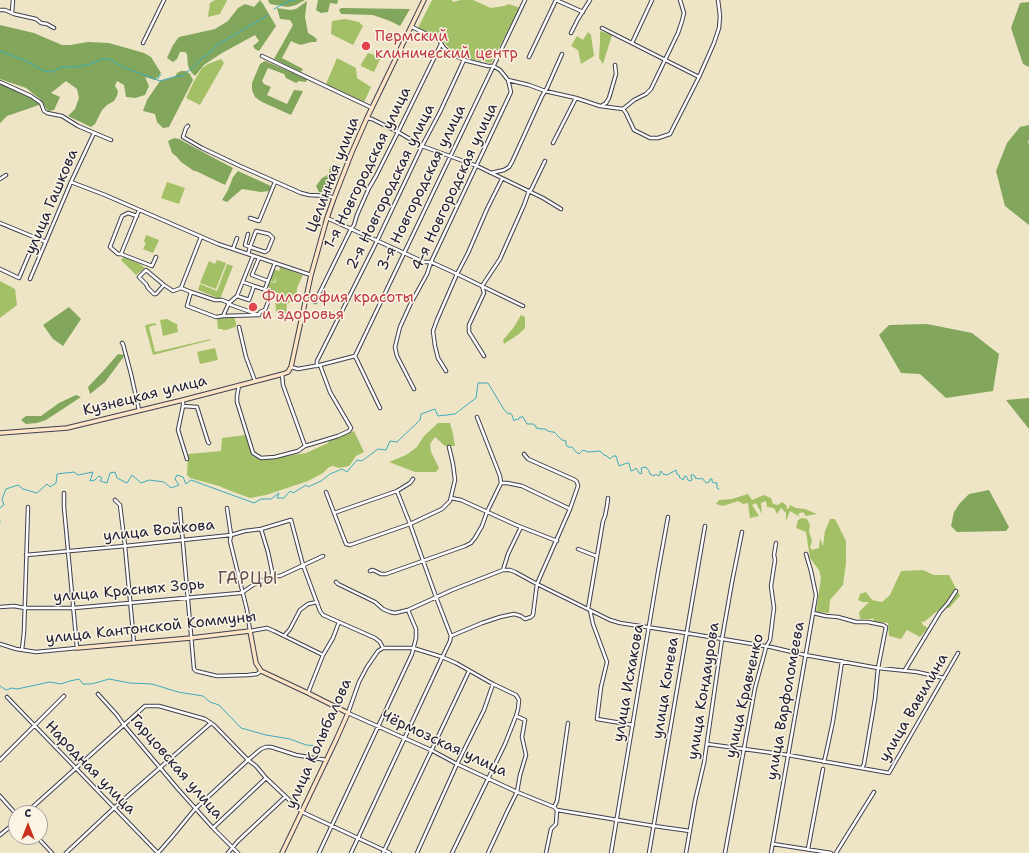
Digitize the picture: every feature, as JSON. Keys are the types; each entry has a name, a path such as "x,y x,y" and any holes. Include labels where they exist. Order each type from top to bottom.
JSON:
{"main road":[{"name":"Целинная улица","path":"291,367 311,275 334,198 367,118 424,0"},
{"name":"Кузнецкая улица","path":"0,433 67,428 282,374 288,372 291,367"},
{"name":"улица Кантонской Коммуны","path":"77,648 250,631"},
{"path":"250,631 256,663 261,671"},
{"name":"Чёрмозская улица","path":"261,671 308,692 348,713"},
{"name":"улица Колыбалова","path":"282,853 348,713"}],"street":[{"path":"12,12 13,0"},
{"path":"144,43 164,0"},
{"name":"3-я Новгородская улица","path":"355,356 525,0"},
{"path":"529,57 556,0 583,12"},
{"path":"571,33 590,0"},
{"path":"632,43 652,0"},
{"path":"412,27 439,40 444,48 464,60 493,66 500,70 508,80 600,106 623,109 634,100 649,92 678,33 684,13 680,0"},
{"path":"623,109 634,130 650,138 658,138 670,134 699,77 714,43 719,28 720,16 718,0"},
{"path":"0,10 36,19 41,23 47,24 54,28"},
{"path":"602,28 699,77"},
{"name":"1-я Новгородская улица","path":"315,302 354,225 369,188 441,44"},
{"path":"490,173 504,170 509,167 562,54"},
{"path":"262,56 372,108"},
{"name":"2-я Новгородская улица","path":"319,365 317,361 440,112 464,60"},
{"path":"600,106 609,98 617,72 615,65"},
{"name":"4-я Новгородская улица","path":"414,389 397,356 395,347 400,327 427,274 431,262 511,92 508,80"},
{"path":"0,82 31,96 41,103 44,110 50,114 62,116 78,126 111,140"},
{"path":"553,143 576,98"},
{"path":"367,118 398,132 422,146 477,166 561,209"},
{"path":"188,126 183,137 215,154 301,193 329,196 334,198"},
{"name":"улица Гашкова","path":"30,279 71,182 94,133"},
{"path":"484,356 469,332 469,324 484,293 482,286 500,259 524,205 528,191 531,190 545,161"},
{"path":"0,179 6,176"},
{"path":"446,371 438,358 434,346 434,331 437,320 502,179"},
{"path":"71,182 105,195 201,237 311,275"},
{"path":"250,218 259,221 275,182"},
{"path":"122,254 139,210"},
{"path":"137,216 128,213 122,216 110,248 118,254 122,254 152,266 156,257"},
{"path":"328,218 424,262 431,262 522,306"},
{"path":"0,223 46,242"},
{"path":"248,234 244,245 250,247 266,252 273,238 269,234 256,232 250,247 248,254"},
{"path":"164,285 156,294 154,294 139,277 146,270 173,292 181,288 201,237"},
{"path":"0,269 19,278 36,238"},
{"path":"233,249 237,238"},
{"path":"223,316 229,303 237,296 253,256"},
{"path":"259,258 252,275 268,281"},
{"path":"265,289 275,263"},
{"path":"191,292 187,306 216,317 259,315 260,312 265,310 272,292 243,282"},
{"path":"237,296 249,300 254,286"},
{"path":"181,288 215,300 222,300 231,305 259,315"},
{"path":"239,328 246,357 255,381"},
{"path":"122,343 139,410"},
{"path":"291,367 298,369 355,356 380,408"},
{"path":"239,385 237,396 238,402 253,453 261,458 275,457 298,451 305,446 338,436 349,431 351,428 330,392 319,365"},
{"path":"282,374 283,384 305,446"},
{"path":"183,400 178,430 187,459"},
{"path":"183,406 197,407 209,443"},
{"path":"370,570 381,574 386,574 466,546 475,538 501,483 500,476 477,417"},
{"path":"326,492 346,544 350,545 410,524 442,509 450,501 455,480 449,447"},
{"path":"451,636 500,617 514,614 525,619 531,618 533,614 537,584 570,509 578,486 575,480 528,459 524,454"},
{"path":"334,513 397,491 410,483 413,478"},
{"path":"501,483 522,486 570,509"},
{"path":"351,853 451,636 397,491"},
{"path":"64,493 77,648"},
{"path":"451,498 460,500 556,541"},
{"path":"608,498 608,506 603,521 596,556 589,609 607,662 601,687 597,719 633,725"},
{"path":"114,500 120,506 134,643"},
{"path":"22,650 24,632 28,507"},
{"path":"227,508 231,535 230,541 243,592 250,631"},
{"path":"180,509 194,669 196,671 217,676 257,674 261,671"},
{"name":"улица Исхакова","path":"611,853 668,517"},
{"name":"улица Войкова","path":"26,554 231,535 261,529 291,520 303,565"},
{"name":"улица Конева","path":"649,853 705,526"},
{"path":"503,570 508,554 521,527"},
{"path":"261,529 268,552 272,576"},
{"name":"улица Кондаурова","path":"686,853 695,801 704,763 722,639 742,532"},
{"name":"улица Кравченко","path":"725,853 755,688 766,647 770,640 774,608 771,586 776,543"},
{"path":"578,549 596,556"},
{"name":"улица Варфоломеева","path":"771,853 816,595 806,554"},
{"name":"улица Красных Зорь","path":"0,607 74,608 243,592 253,585 272,576 280,576 323,556"},
{"path":"303,565 320,611 323,615 375,638 380,642 383,648 413,648 442,657 516,695 518,700 518,709 505,744 452,853"},
{"path":"336,582 375,602 383,609 395,613 408,610 503,570 510,570 620,624 686,633 878,668 906,670 944,678"},
{"path":"906,670 940,612 956,591"},
{"path":"284,636 290,629 300,610 308,604 317,602"},
{"path":"320,853 412,654 416,638 416,629 408,610"},
{"path":"707,744 744,748 862,768 864,764 875,699 878,668 886,627 883,625 856,622 838,617 813,613"},
{"path":"308,692 323,655 333,638 339,622"},
{"name":"улица Кантонской Коммуны","path":"250,631 267,628 323,655"},
{"name":"улица Кантонской Коммуны","path":"0,644 36,652 77,648"},
{"name":"улица Колыбалова","path":"348,713 359,682 367,667 378,651 383,648"},
{"name":"улица Вавилина","path":"862,768 889,773 958,654"},
{"path":"824,762 833,721 842,661"},
{"path":"384,852 469,671"},
{"path":"417,853 457,764 484,710 493,684"},
{"name":"Гарцовская улица","path":"98,694 195,809 238,853"},
{"path":"0,760 64,696"},
{"name":"Народная улица","path":"8,697 34,726 158,853"},
{"path":"35,805 145,706 159,706 205,719 214,725 285,797 302,812 384,852 390,853"},
{"name":"Чёрмозская улица","path":"348,713 431,750 457,764 558,810 654,826 690,830"},
{"path":"488,853 517,792 526,755 522,737 524,720 516,716"},
{"path":"66,853 114,808 211,723"},
{"path":"554,807 568,723"},
{"path":"158,853 195,809 261,749 271,747 296,755 326,760"},
{"path":"808,849 823,770"},
{"path":"213,828 266,778"},
{"path":"836,853 874,792"},
{"path":"0,796 8,805"},
{"path":"228,853 238,841 285,797"},
{"path":"546,853 551,829 556,824 558,810"},
{"path":"0,835 8,828"},
{"path":"773,844 831,853"},
{"path":"44,845 52,853"}],"green space":[{"path":"215,0 227,0 220,14 208,17 210,3"},
{"path":"260,0 276,26 259,51 253,46 259,41 255,35 222,53 204,65 195,76 188,66 187,54 185,52 180,52 177,59 173,62 167,58 173,45 179,37 215,29 228,21 238,8 245,4 254,7"},
{"path":"268,0 305,0 288,7 270,4"},
{"path":"318,0 338,0 337,4 330,3 328,12 321,13 316,10"},
{"path":"432,0 452,0 453,2 473,0 491,8 509,4 520,8 491,63 466,58 450,49 442,40 418,28"},
{"path":"307,1 305,17 308,33 317,39 316,42 301,45 291,41 282,58 303,69 301,72 274,59 293,25 290,20 280,19 277,8 290,10 296,9"},
{"path":"1029,2 1029,67 1023,64 1011,28 1020,3"},
{"path":"341,8 410,9 400,26 373,15 341,14 339,10"},
{"path":"345,19 359,22 363,26 353,45 331,34 332,21"},
{"path":"0,25 34,33 62,45 88,42 109,43 144,53 151,57 161,73 155,80 145,77 149,86 145,95 135,98 126,97 124,85 117,81 115,86 118,91 117,96 114,101 102,110 95,124 91,127 68,116 75,109 79,98 77,89 66,81 51,93 60,97 54,110 48,111 40,99 26,88 0,79"},
{"path":"600,31 612,35 603,64 599,58"},
{"path":"588,32 591,35 594,56 581,64 578,50 571,46 577,36 583,40"},
{"path":"368,53 381,57 374,72 361,66"},
{"path":"337,58 356,68 357,78 371,87 364,102 326,84"},
{"path":"221,59 224,63 200,105 186,98 202,68"},
{"path":"265,61 307,79 306,82 299,81 296,83 286,78 284,74 268,68 262,81 264,84 271,87 267,95 287,104 294,90 303,91 291,115 262,102 255,97 252,90 252,83 260,64"},
{"path":"186,71 190,74 193,80 169,127 163,128 157,122 155,114 143,111 147,100 160,81 175,77 177,73"},
{"path":"0,84 31,96 37,100 39,105 7,116 0,123"},
{"path":"1029,125 1029,225 1005,206 996,171 1007,143 1020,127"},
{"path":"174,138 179,139 233,168 225,185 194,171 181,162 172,153 168,141"},
{"path":"335,164 339,165 339,167 329,192 319,192 316,186 322,178 329,173 330,167"},
{"path":"238,171 271,186 269,191 261,192 242,189 227,202 222,200 233,177"},
{"path":"167,182 185,188 179,204 161,198"},
{"path":"146,235 159,240 153,253 143,249 146,243 144,242"},
{"path":"124,257 140,264 145,268 136,275 121,260"},
{"path":"217,260 226,263 216,289 200,283 209,261 215,264"},
{"path":"227,264 233,266 220,299 198,290 200,284 217,291"},
{"path":"280,267 303,275 297,288 296,298 287,304 286,314 276,313 275,292 266,289 269,281 275,283 277,276 274,282 269,280 273,269 279,271"},
{"path":"0,281 15,289 17,305 0,318"},
{"path":"69,307 81,319 63,346 53,339 43,325"},
{"path":"521,315 525,317 525,328 504,344 503,340 514,327"},
{"path":"233,317 236,323 235,327 226,330 218,329 218,318"},
{"path":"167,319 178,325 178,332 163,336 160,320"},
{"path":"155,323 156,325 149,327 155,352 211,340 153,355 145,326"},
{"path":"927,324 972,333 999,354 993,391 946,398 920,374 901,373 879,335 889,325"},
{"path":"215,348 218,360 200,364 197,352"},
{"path":"118,354 125,355 105,382 90,394 88,387"},
{"path":"76,395 81,397 46,420 26,424 21,420 26,416 41,416 59,403"},
{"path":"1029,398 1029,429 1006,400"},
{"path":"438,423 450,423 455,446 445,446 435,437 430,444 431,452 439,468 436,472 415,472 389,462 406,455 417,447 424,436"},
{"path":"354,431 364,452 356,456 349,466 339,468 333,466 329,467 323,473 308,481 266,495 250,498 219,486 190,478 187,475 188,454 221,451 222,438 246,435 253,456 261,460 306,453 328,443 329,441"},
{"path":"989,490 1009,527 1006,531 957,532 951,526 954,512 960,503 969,494"},
{"path":"748,494 752,500 764,495 771,498 773,504 778,505 782,502 787,506 786,509 789,508 790,505 817,514 806,516 803,512 798,514 800,517 790,511 786,521 786,513 781,508 777,514 774,508 767,507 766,501 761,503 762,514 756,503 752,505 759,516 750,518 748,503 743,504 738,501 723,506 716,504 719,500 732,499"},
{"path":"802,518 807,519 810,525 809,531 812,541 810,547 812,550 819,548 820,538 823,546 825,531 830,519 835,519 846,541 846,563 843,585 830,600 829,613 816,612 821,578 819,570 810,558 806,532 796,528 798,520"},
{"path":"923,570 934,575 949,575 960,596 949,608 942,607 924,622 921,621 923,625 928,628 920,637 907,630 901,639 889,636 888,623 874,621 873,618 860,619 859,612 869,602 858,600 860,594 866,592 872,600 882,602 890,595 901,571"}],"waterway":[{"path":"274,9 289,1 295,0"},
{"path":"0,51 26,61 44,71 51,72 63,67 88,65 101,59 109,59 123,67 160,81 177,76 183,76 217,45 268,15"},
{"path":"158,79 161,75"},
{"path":"0,508 4,505 2,499 6,489 18,485 23,489 37,493 47,484 50,487 56,483 57,474 74,472 78,475 93,472 90,481 95,480 99,476 102,478 100,481 107,483 110,473 115,472 117,478 127,483 132,475 141,483 149,480 164,482 171,488 179,485 175,479 177,475 183,477 186,484 191,480 254,503 261,499 271,499 279,493 277,498 284,498 290,491 293,493 306,485 308,487 342,469 347,472 357,460 362,461 378,449 386,450 390,441 397,442 420,420 421,414 435,409 438,416 455,414 476,398 478,383 488,383 503,408 508,414 510,413 512,415 514,421 516,419 518,420 520,417 523,417 527,424 533,424 536,428 554,432 562,440 566,441 566,445 568,447 572,447 579,454 583,450 588,452 600,451 610,459 613,456 616,456 619,466 629,463 631,471 636,468 640,474 642,473 641,468 646,467 650,474 654,476 656,474 658,476 660,475 661,471 663,474 667,475 676,470 677,474 680,476 679,477 683,480 686,476 688,480 692,480 691,475 695,476 695,478 702,478 706,483 712,479 712,482 717,483 717,488 719,489"},
{"path":"0,686 6,690 50,682 61,684 79,679 83,684 91,684 109,679 130,683 152,684 178,692 203,696 210,702 219,705 241,728 266,735 290,739 306,745 321,746"}],"place":[{"name":"Пермский клинический центр","path":"366,46"},
{"name":"Философия красоты и здоровья","path":"253,307"}],"district":[{"name":"ГАРЦЫ","path":"248,580"}]}
